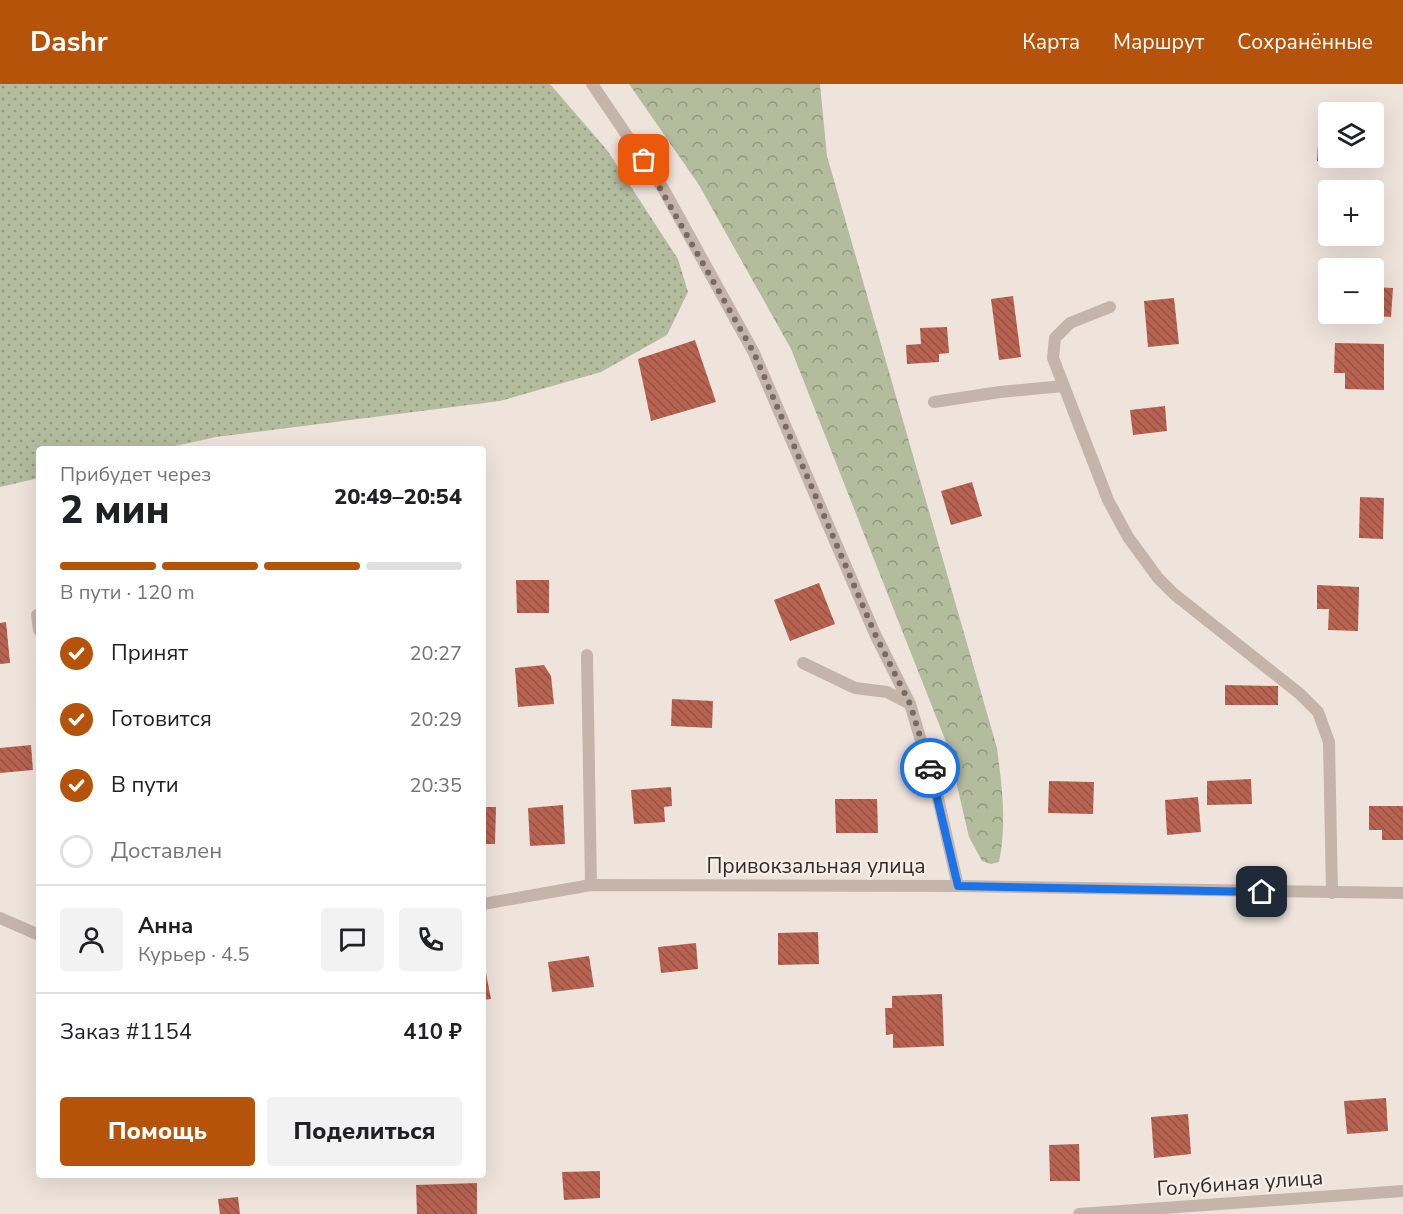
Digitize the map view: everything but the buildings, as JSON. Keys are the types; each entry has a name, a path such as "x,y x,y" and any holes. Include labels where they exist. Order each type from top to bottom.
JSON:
{"lane":[{"path":"592,84 664,190 754,353 875,634 910,704 937,794 958,886"},
{"path":"1110,307 1070,323 1055,338 1053,358 1108,500 1128,537 1158,578 1318,712 1329,742 1332,893"},
{"path":"934,402 1000,392 1064,386"},
{"path":"587,655 591,885"},
{"path":"803,663 855,688 886,692 910,704"},
{"name":"Привокзальная улица","path":"486,902 591,885 958,886 1403,893"},
{"path":"0,918 36,934"},
{"name":"Голубиная улица","path":"1079,1214 1403,1191"}],"green space":[{"path":"0,84 550,84 607,150 678,259 688,292 667,335 601,372 500,401 216,437 175,446 36,446 36,479 0,487"},
{"path":"629,84 820,84 827,156 997,748 1003,819 999,862 991,864 982,861 969,837 948,747 791,349 699,185"}],"way so far":[{"path":"644,160 664,190 754,353 875,634 910,704 930,768"}],"route":[{"path":"930,768 958,886 1262,892"}]}
